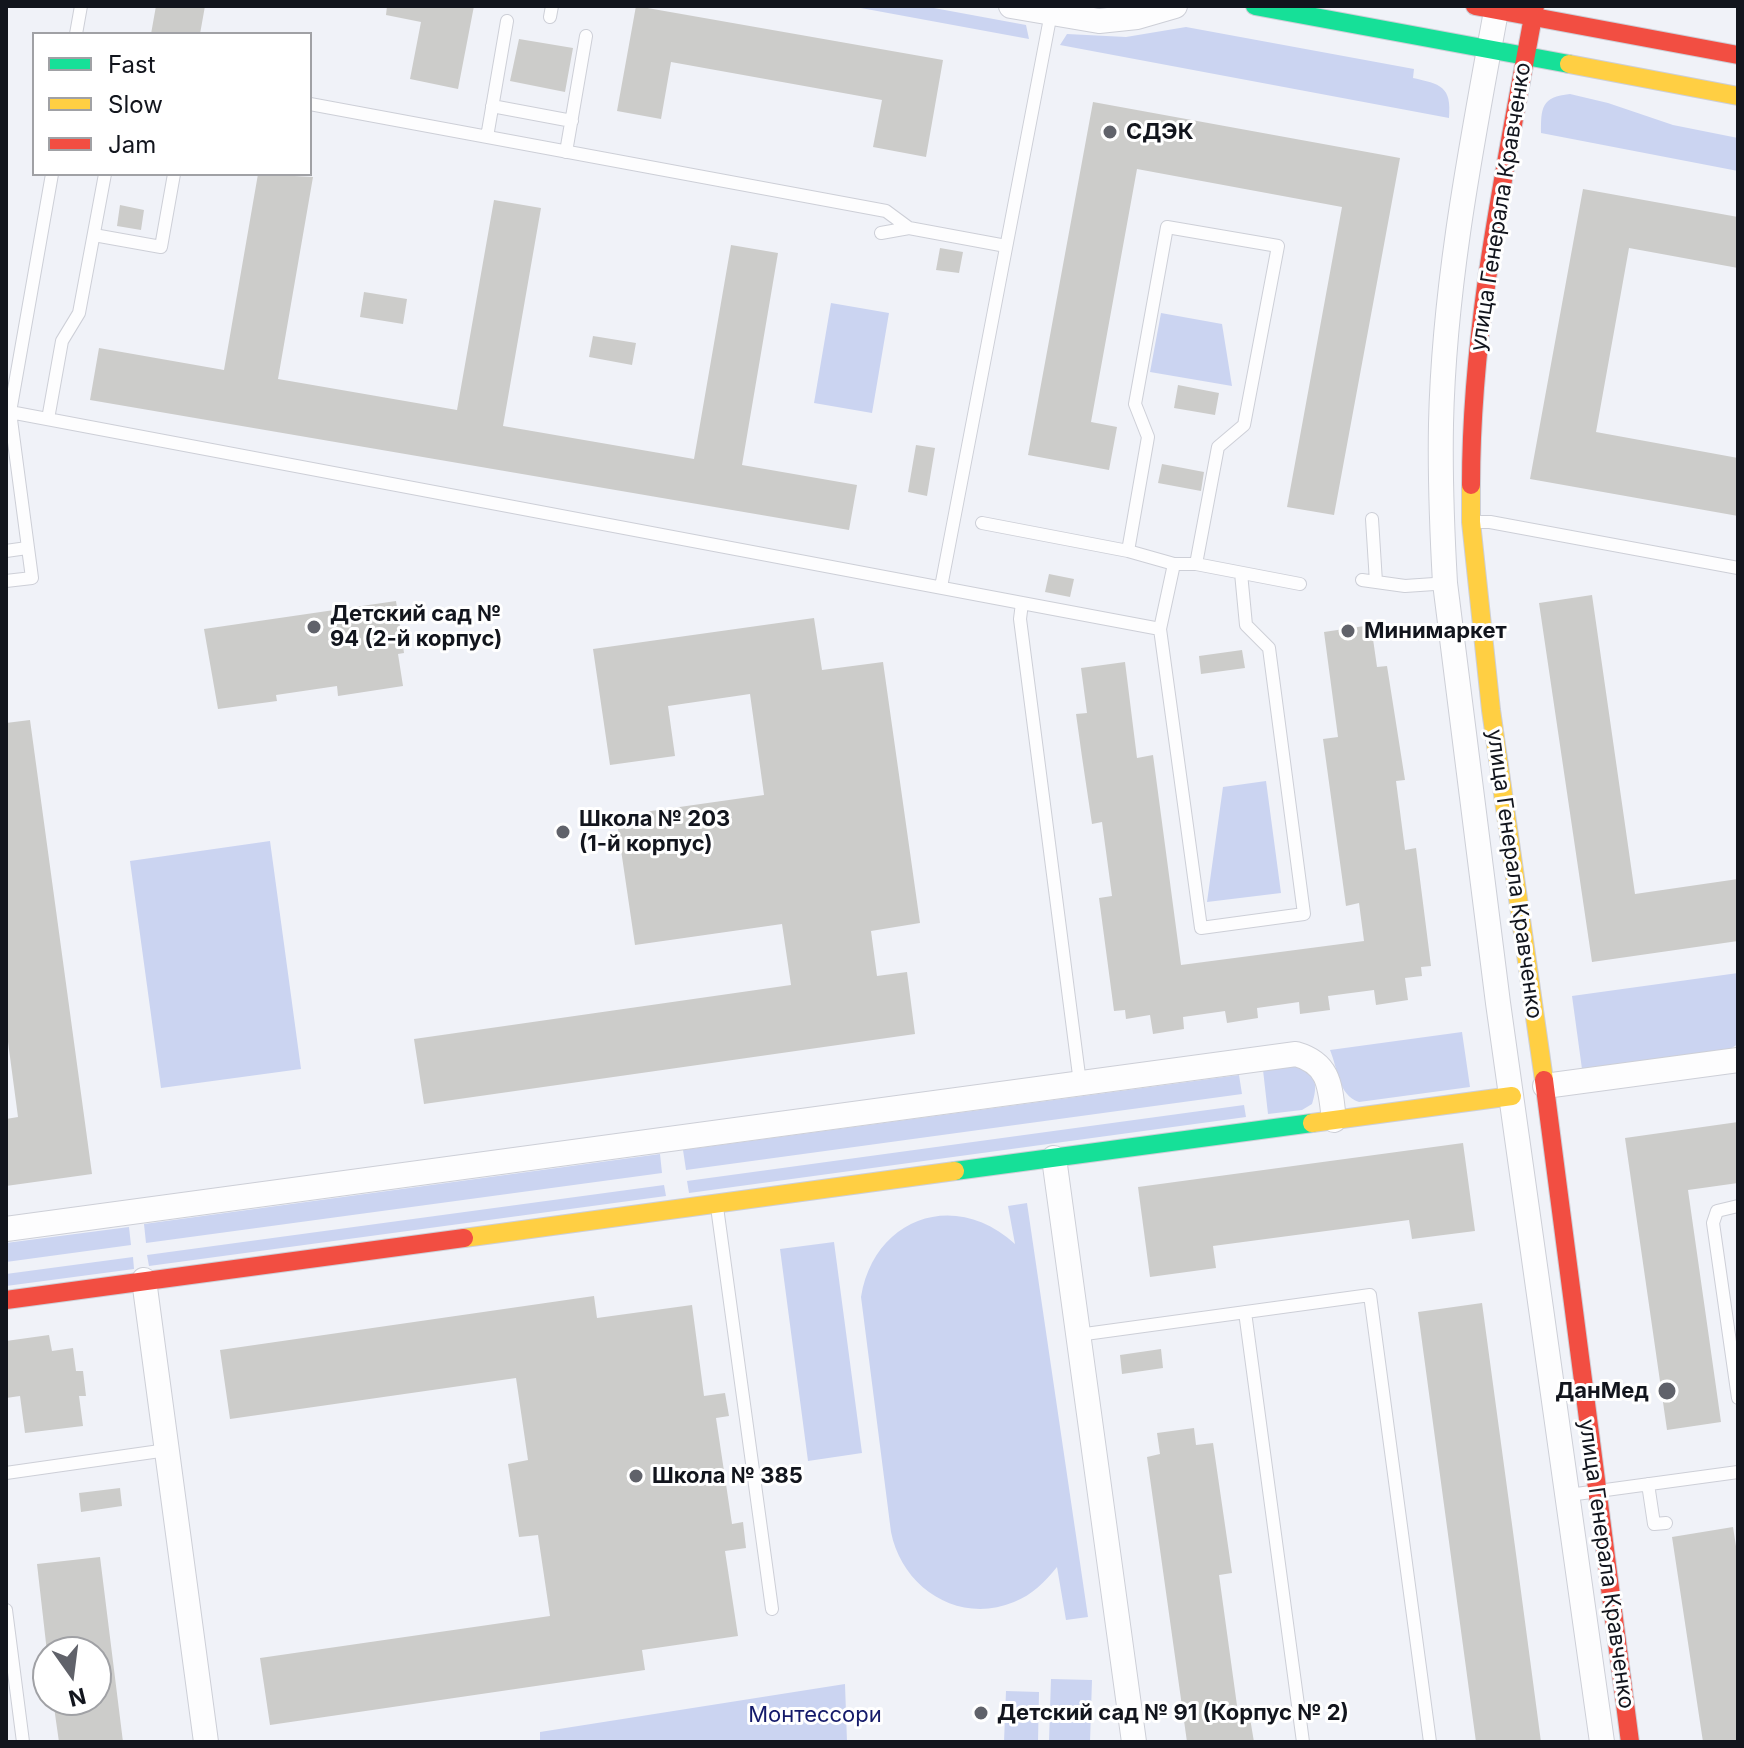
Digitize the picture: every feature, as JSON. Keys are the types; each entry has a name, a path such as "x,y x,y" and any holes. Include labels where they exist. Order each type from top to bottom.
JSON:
{"street":[{"path":"1011,6 1099,21 1137,17 1175,6"},
{"path":"1255,6 1738,96"},
{"path":"1489,7 1534,11 1738,55"},
{"name":"улица Генерала Кравченко","path":"1489,7 1489,49 1471,151 1450,306 1441,423 1441,522 1445,583 1512,1096 1602,1742"},
{"name":"улица Генерала Кравченко","path":"1534,11 1489,250 1471,424 1471,522 1491,710 1545,1086 1630,1742"},
{"path":"6,1229 1296,1054 1313,1059 1325,1073 1334,1120"},
{"path":"1545,1086 1738,1060"},
{"path":"6,1300 1512,1096"},
{"path":"1054,1158 1134,1742"},
{"path":"144,1280 206,1742"}],"lane":[{"path":"76,32 81,6"},
{"path":"941,587 1051,13"},
{"path":"487,137 507,21"},
{"path":"566,152 586,36"},
{"path":"312,104 886,211 909,228"},
{"path":"492,106 572,121"},
{"path":"6,581 32,578 10,412 52,176"},
{"path":"48,419 62,341 79,313 105,176"},
{"path":"94,235 161,247 174,176"},
{"path":"1128,551 1148,437 1135,404 1167,227 1278,246 1244,425 1218,447 1196,564"},
{"path":"881,233 909,228 1006,246"},
{"path":"10,412 1160,629"},
{"path":"1372,519 1376,582"},
{"path":"1441,522 1490,522 1738,568"},
{"path":"982,523 1128,551 1174,564 1196,564 1300,584"},
{"path":"6,551 27,548"},
{"path":"1174,564 1160,629 1201,928 1304,914 1269,648 1246,625 1241,573"},
{"path":"1362,580 1405,586 1476,581"},
{"path":"1022,603 1020,637 1080,1083"},
{"path":"717,1204 772,1609"},
{"path":"1738,1206 1721,1208 1713,1217 1738,1398"},
{"path":"1078,1335 1370,1295 1430,1742"},
{"path":"1245,1312 1303,1742"},
{"path":"6,1473 167,1450"},
{"path":"1569,1495 1738,1472"},
{"path":"1648,1484 1654,1524 1666,1523"},
{"path":"6,1610 23,1742"}],"green space":[{"path":"850,6 923,6 1026,25 1029,39"},
{"path":"1186,27 1414,69 1413,78 1437,85 1446,93 1449,118 1060,45 1067,34 1126,37"},
{"path":"1570,94 1673,125 1738,138 1738,171 1541,133 1545,105 1553,98"},
{"path":"831,303 889,313 872,413 814,403"},
{"path":"1161,313 1222,324 1232,386 1150,372"},
{"path":"1266,781 1281,893 1207,902 1223,787"},
{"path":"270,841 301,1069 161,1088 130,861"},
{"path":"1738,973 1738,1044 1730,1049 1582,1069 1572,996"},
{"path":"1462,1032 1470,1087 1359,1102 1352,1099 1343,1087 1330,1050"},
{"path":"1297,1066 1309,1072 1314,1080 1312,1104 1302,1110 1268,1114 1263,1070"},
{"path":"1239,1075 1242,1094 686,1170 683,1150"},
{"path":"1244,1105 1246,1117 689,1193 687,1181"},
{"path":"660,1154 662,1173 146,1243 144,1224"},
{"path":"664,1185 666,1196 149,1266 147,1255"},
{"path":"1027,1203 1088,1617 1066,1620 1057,1567 1038,1588 1021,1599 993,1608 973,1609 936,1597 907,1570 891,1532 861,1297 869,1269 882,1247 900,1231 921,1220 944,1216 968,1218 992,1227 1015,1244 1008,1206"},
{"path":"129,1227 131,1245 6,1262 6,1243"},
{"path":"834,1242 862,1453 808,1461 780,1249"},
{"path":"133,1257 134,1269 6,1286 6,1274"},
{"path":"1051,1679 1092,1680 1090,1742 1049,1742"},
{"name":"Монтессори","path":"845,1684 847,1742 540,1742 540,1732"},
{"path":"1006,1691 1039,1692 1038,1742 1004,1742"}],"building":[{"path":"156,6 205,6 200,32 151,32"},
{"path":"387,6 474,6 458,89 410,79 421,22 386,15"},
{"path":"636,6 943,60 926,157 873,147 882,100 671,62 661,119 617,111"},
{"path":"519,39 573,48 565,92 510,81"},
{"path":"1093,102 1400,158 1334,515 1287,507 1342,207 1137,169 1091,422 1117,427 1109,470 1028,455"},
{"path":"258,176 313,177 278,379 457,410 494,200 541,208 503,426 694,459 731,245 778,253 742,465 857,485 849,530 90,400 99,348 224,370"},
{"path":"1583,189 1738,217 1738,268 1629,248 1596,432 1738,458 1738,516 1530,479"},
{"path":"120,205 144,210 141,230 117,226"},
{"path":"940,248 963,252 959,273 936,270"},
{"path":"364,292 407,299 403,324 360,317"},
{"path":"593,336 636,343 632,365 589,357"},
{"path":"1178,385 1219,393 1215,415 1174,408"},
{"path":"916,445 935,448 927,496 908,492"},
{"path":"1162,464 1204,472 1201,491 1158,483"},
{"path":"1049,574 1074,579 1070,597 1045,592"},
{"path":"1592,595 1635,894 1738,879 1738,941 1592,962 1539,603"},
{"path":"396,601 404,653 398,654 403,686 338,696 337,686 276,695 277,701 218,709 204,629"},
{"path":"814,618 822,670 883,662 920,923 871,931 877,976 907,972 915,1034 424,1104 414,1039 791,985 782,924 635,945 616,816 764,795 750,694 668,706 675,756 610,765 593,649"},
{"path":"1371,625 1377,667 1387,666 1405,780 1396,781 1405,850 1416,848 1431,966 1421,967 1422,976 1405,978 1408,1000 1376,1005 1374,990 1328,996 1330,1010 1300,1014 1299,1002 1257,1008 1258,1018 1227,1023 1225,1011 1183,1017 1184,1029 1153,1034 1150,1015 1126,1019 1125,1010 1114,1011 1099,898 1112,896 1102,822 1092,824 1076,714 1087,713 1081,668 1125,662 1137,758 1153,755 1181,965 1364,941 1359,903 1346,906 1323,739 1338,737 1324,632"},
{"path":"1242,650 1245,668 1201,674 1199,656"},
{"path":"30,720 92,1174 6,1186 6,1119 18,1117 6,1027 6,723"},
{"path":"1738,1122 1738,1183 1688,1190 1721,1422 1667,1430 1625,1138"},
{"path":"1463,1143 1475,1231 1412,1239 1409,1220 1213,1246 1216,1268 1150,1277 1138,1187"},
{"path":"594,1296 597,1318 692,1305 704,1396 725,1393 729,1416 716,1418 732,1524 743,1522 746,1548 725,1551 738,1636 642,1650 645,1670 270,1725 260,1658 550,1616 538,1535 519,1537 508,1464 528,1460 516,1378 230,1419 220,1350"},
{"path":"1482,1303 1541,1742 1476,1742 1418,1312"},
{"path":"49,1335 52,1351 73,1348 76,1371 83,1371 86,1396 79,1396 83,1426 25,1433 20,1396 6,1398 6,1341"},
{"path":"1161,1349 1163,1368 1122,1374 1120,1355"},
{"path":"1194,1428 1196,1445 1213,1443 1232,1573 1219,1575 1239,1720 1250,1718 1254,1742 1187,1742 1147,1457 1160,1454 1157,1433"},
{"path":"120,1488 122,1506 81,1512 79,1493"},
{"path":"1733,1527 1738,1559 1738,1742 1703,1742 1672,1537"},
{"path":"100,1557 110,1636 45,1636 37,1564"},
{"path":"112,1654 123,1742 59,1742 55,1716 112,1716"}],"traffic: fast":[{"path":"1255,6 1569,64"},
{"path":"955,1171 1312,1123"}],"traffic: slow":[{"path":"1569,64 1738,96"},
{"path":"1471,485 1471,522 1491,710 1544,1080"},
{"path":"1312,1123 1512,1096"},
{"path":"464,1238 955,1171"}],"traffic: jam":[{"path":"1475,6 1738,55"},
{"path":"1471,485 1477,364 1492,244 1535,6"},
{"path":"1544,1080 1630,1742"},
{"path":"6,1300 464,1238"}],"place":[{"name":"СДЭК","path":"1110,132"},
{"name":"Детский сад № 94 (2-й корпус)","path":"314,627"},
{"name":"Минимаркет","path":"1348,631"},
{"name":"Школа № 203 (1-й корпус)","path":"563,832"},
{"name":"ДанМед","path":"1667,1391"},
{"name":"Школа № 385","path":"636,1476"},
{"name":"Детский сад № 91 (Корпус № 2)","path":"981,1713"}]}
